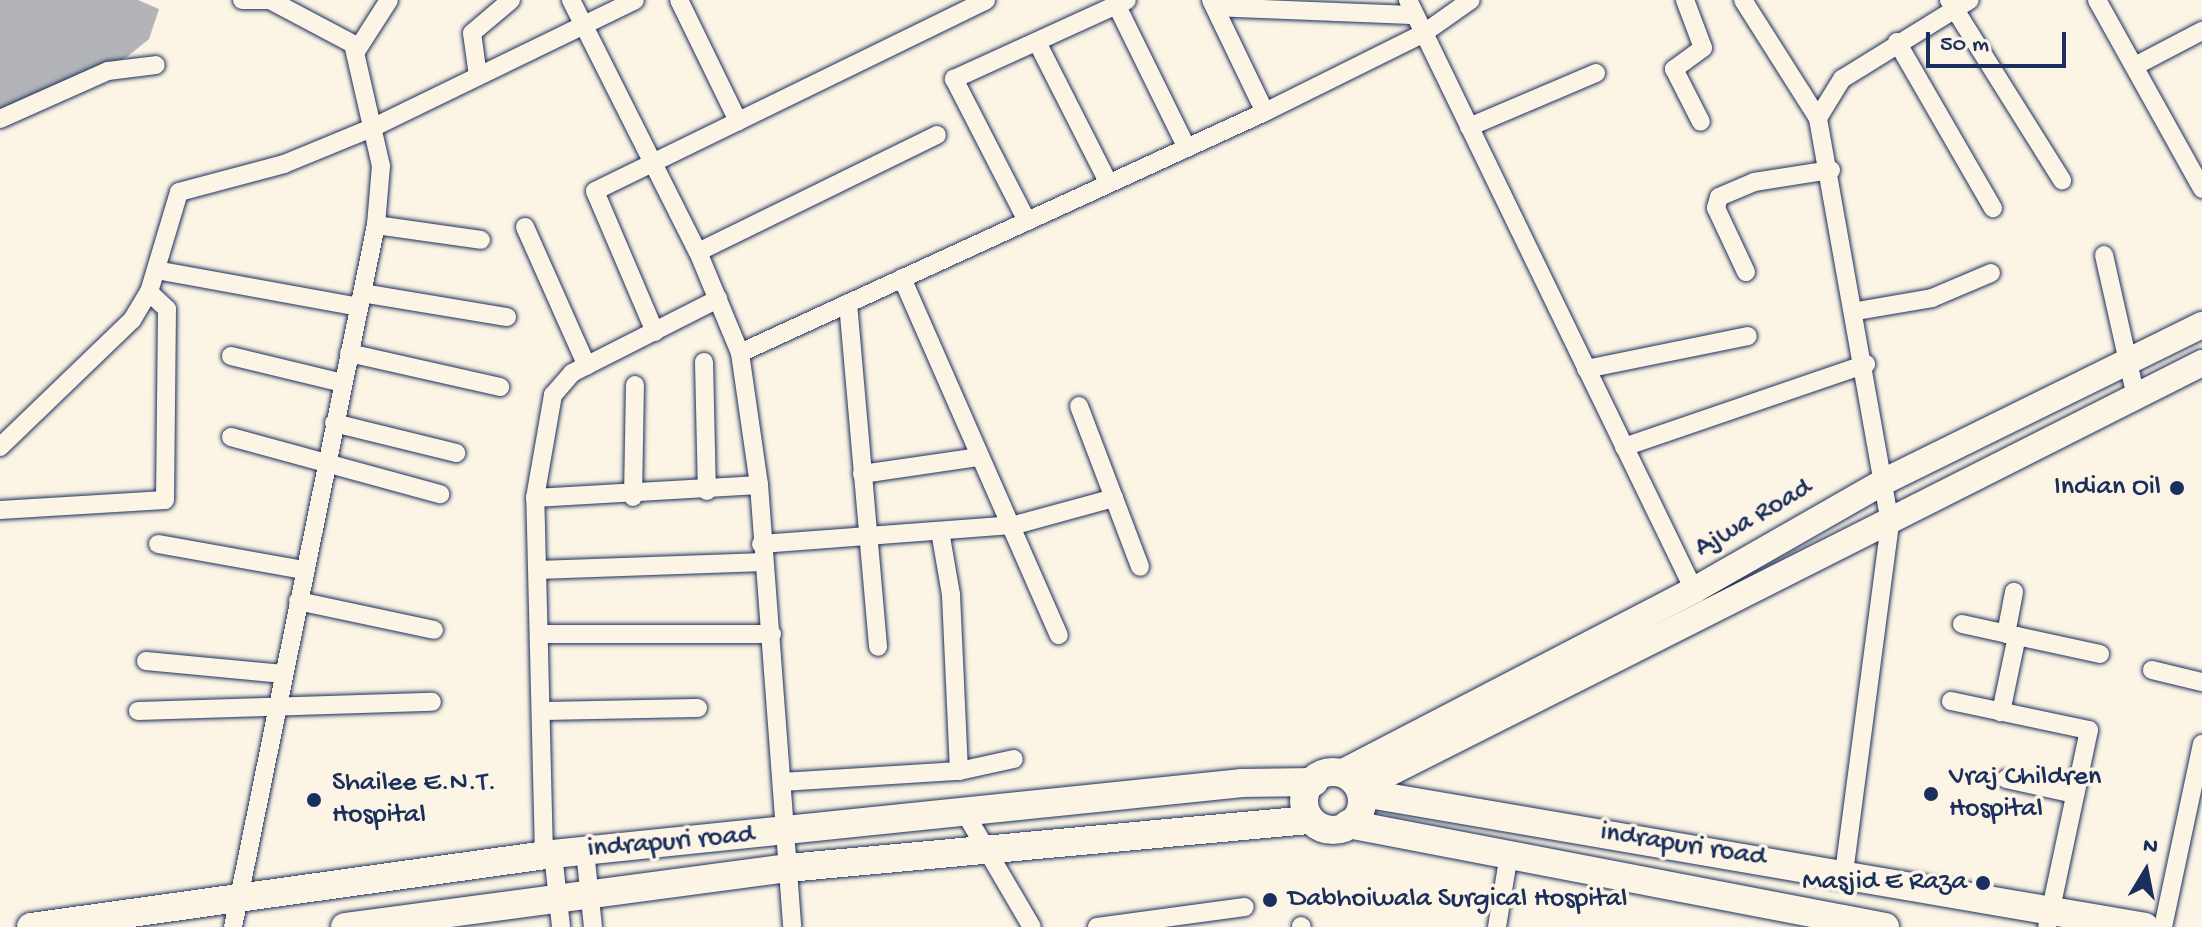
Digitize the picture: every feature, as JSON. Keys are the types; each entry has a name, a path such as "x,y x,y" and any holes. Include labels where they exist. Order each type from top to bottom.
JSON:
{"main road":[{"name":"Ajwa Road","path":"1355,785 1887,480 2202,325"},
{"path":"1355,785 1348,824 1326,828 1308,820 1304,794 1314,782 1355,785 1890,523 2202,363"},
{"name":"indrapuri road","path":"31,927 548,855 1242,783 1314,782"},
{"name":"indrapuri road","path":"1355,785 1844,873 2049,918 2145,927"},
{"name":"indrapuri road","path":"345,927 788,868 1308,820"},
{"name":"indrapuri road","path":"1348,824 1885,927"}],"street":[{"path":"242,0 270,0 357,50"},
{"path":"233,927 376,225 381,166 357,50 389,0"},
{"path":"478,76 472,33 511,0"},
{"path":"571,0 698,252 740,353 759,485 792,927"},
{"path":"0,447 106,349 149,292 179,192 284,164 374,127 635,0"},
{"path":"679,0 738,121"},
{"path":"655,332 594,198 600,187 986,0"},
{"path":"740,353 1265,112 1424,33 1471,0"},
{"path":"1685,0 1703,48 1674,69 1701,122"},
{"path":"1743,0 1818,118 1831,170 1887,480 1890,523 1844,873"},
{"path":"2097,0 2202,189"},
{"path":"1027,221 954,79 1122,3 1187,148"},
{"path":"1818,118 1842,79 1958,3 2062,180"},
{"path":"1265,112 1213,4 1411,8 1694,590"},
{"path":"2135,66 2202,31"},
{"path":"1037,42 1108,182"},
{"path":"1897,42 1993,208"},
{"path":"0,119 108,71 156,65"},
{"path":"1469,127 1596,73"},
{"path":"698,252 937,135"},
{"path":"1746,272 1716,208 1719,197 1754,182 1831,170"},
{"path":"376,225 481,240"},
{"path":"525,227 587,366"},
{"path":"2104,255 2136,397"},
{"path":"156,270 360,300 507,317"},
{"path":"1857,311 1932,298 1991,273"},
{"path":"902,278 978,457 1015,525 1059,635"},
{"path":"0,510 165,500 167,309 149,292"},
{"path":"561,927 548,855 535,498 553,395 558,383 587,366 718,299"},
{"path":"848,303 878,647"},
{"path":"1586,369 1748,336"},
{"path":"349,353 500,387"},
{"path":"231,356 343,383"},
{"path":"704,362 707,491"},
{"path":"1624,447 1866,364"},
{"path":"633,497 635,385"},
{"path":"1079,406 1140,567"},
{"path":"334,423 456,453"},
{"path":"231,437 440,494"},
{"path":"862,474 978,457"},
{"path":"535,498 633,497 759,485"},
{"path":"539,570 762,553 869,537 1015,525 1114,498"},
{"path":"940,531 951,595 959,771"},
{"path":"158,544 304,570"},
{"path":"2001,712 2012,635 2014,592"},
{"path":"298,601 434,630"},
{"path":"1962,624 2100,654"},
{"path":"540,634 772,634"},
{"path":"146,661 283,674"},
{"path":"2152,670 2202,682"},
{"path":"1951,701 2089,730 2049,918"},
{"path":"138,711 276,711 432,702"},
{"path":"541,711 698,708"},
{"path":"2163,927 2202,744"},
{"path":"782,782 959,771 1014,759"},
{"path":"2006,779 2075,794"},
{"path":"965,813 990,847 1032,927"},
{"path":"585,851 593,927"},
{"path":"1497,927 1509,854"},
{"path":"1097,927 1245,907"}],"shaded area":[{"path":"0,0 138,0 159,9 149,39 127,57 0,111"}],"place":[{"name":"Indian Oil","path":"2177,488"},
{"name":"Vraj Children Hospital","path":"1931,794"},
{"name":"Shailee E.N.T. Hospital","path":"314,800"},
{"name":"Masjid E Raza","path":"1983,883"},
{"name":"Dabhoiwala Surgical Hospital","path":"1270,900"}]}
